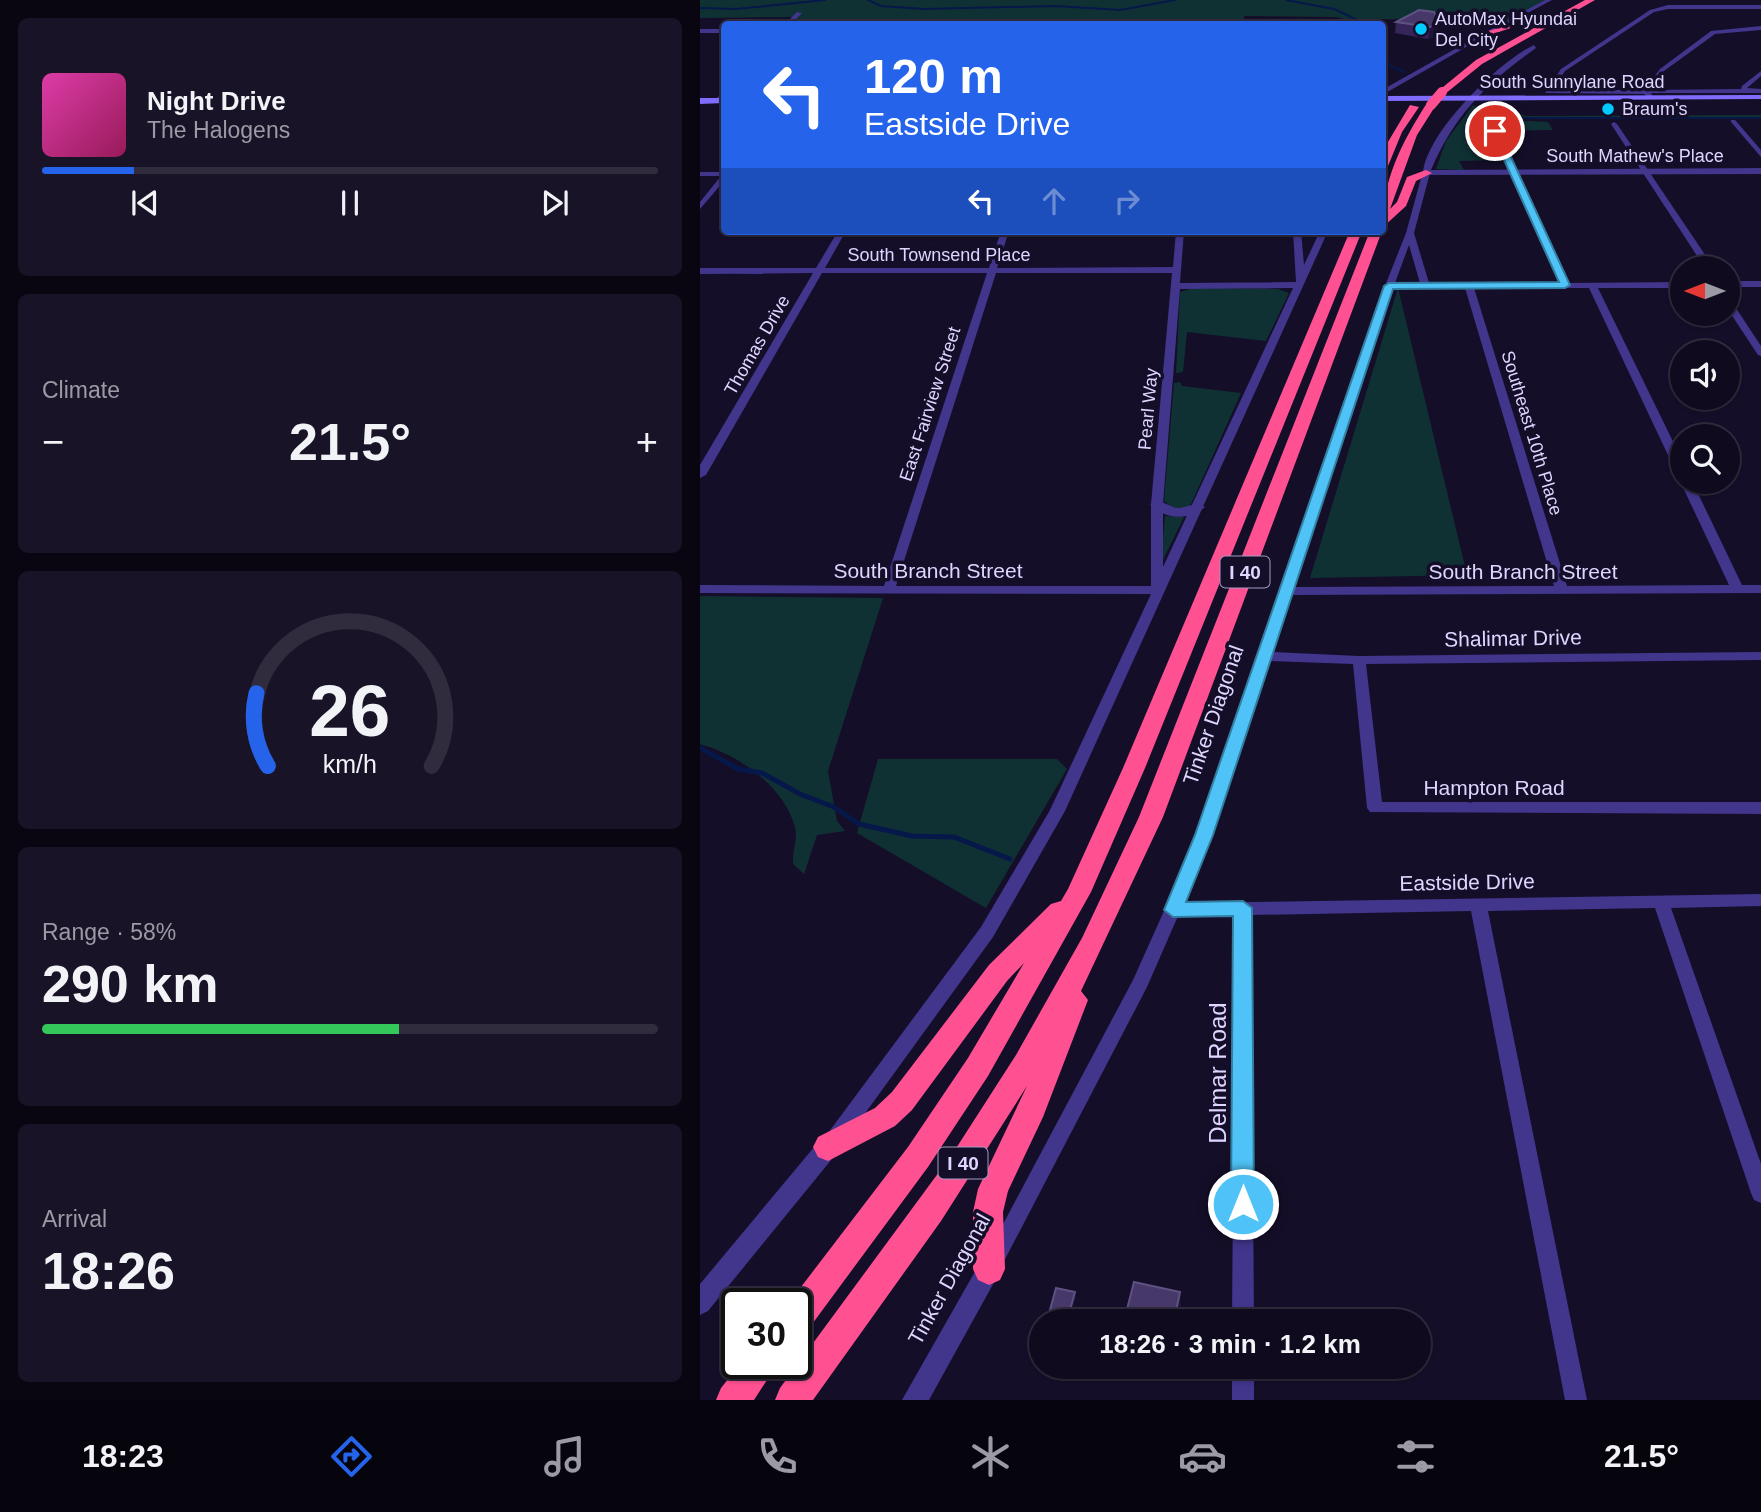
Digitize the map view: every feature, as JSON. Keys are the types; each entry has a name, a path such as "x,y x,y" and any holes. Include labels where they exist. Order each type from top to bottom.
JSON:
{"highway":[{"path":"1386,203 1412,135 1442,92 1479,62 1552,16 1572,0"},
{"path":"1386,158 1415,105 1426,92 1467,60 1552,16 1591,0"},
{"path":"1487,33 1552,16"},
{"path":"1535,47 1552,16"},
{"path":"1386,220 1402,203 1411,179 1426,173"},
{"path":"1345,259 1348,235"},
{"name":"I 40","path":"812,1299 918,1157 971,1078 1020,998 1079,892 1134,768 1354,235"},
{"name":"Tinker Diagonal","path":"792,1400 955,1176 1055,1013 1109,910 1151,817 1374,235"},
{"path":"828,1147 893,1111 998,973 1079,892"},
{"path":"989,1269 988,1212 993,1189 1030,1117 1109,910"},
{"path":"733,1400 749,1379"}],"main road":[{"name":"South Sunnylane Road","path":"1386,99 1649,95 1761,97"},
{"path":"700,101 721,101"}],"street":[{"path":"1386,91 1549,0"},
{"name":"South Sunnylane Road","path":"1761,7 1668,7 1652,11 1563,70 1547,92 1649,95 1761,91"},
{"path":"791,21 799,13"},
{"path":"1284,17 1285,21"},
{"path":"1649,95 1662,70 1713,32 1761,27"},
{"path":"700,31 721,31"},
{"name":"Tinker Diagonal","path":"915,1400 989,1269 1141,982 1173,910 1204,835 1389,286 1410,233 1438,140 1468,98 1535,47"},
{"path":"1744,91 1744,87 1761,73"},
{"path":"1733,121 1761,155"},
{"path":"1614,124 1702,256"},
{"path":"1495,131 1565,285"},
{"name":"South Mathew's Place","path":"1426,173 1761,171"},
{"path":"700,174 721,176"},
{"path":"700,207 721,180"},
{"path":"1410,233 1425,286"},
{"name":"Thomas Drive","path":"700,475 840,235"},
{"name":"East Fairview Street","path":"889,589 1004,235"},
{"name":"Pearl Way","path":"1157,590 1157,505 1180,235"},
{"path":"1297,235 1300,282"},
{"path":"700,1303 828,1147 965,964 1022,874 1077,770 1157,590 1198,507 1322,235"},
{"name":"South Townsend Place","path":"700,271 1177,270"},
{"path":"1177,286 1300,282"},
{"path":"1740,284 1761,284"},
{"name":"Southeast 10th Place","path":"1468,285 1563,591"},
{"path":"1592,285 1670,447"},
{"path":"1389,286 1670,285"},
{"path":"1740,321 1761,354"},
{"path":"1692,494 1737,589"},
{"path":"1157,505 1163,510 1175,513 1198,507"},
{"name":"South Branch Street","path":"700,589 1157,590"},
{"name":"South Branch Street","path":"1285,591 1761,589"},
{"name":"Shalimar Drive","path":"1265,656 1359,660 1761,656"},
{"name":"Hampton Road","path":"1359,660 1375,808 1761,808"},
{"name":"Eastside Drive","path":"1173,910 1761,900"},
{"path":"1661,902 1761,1193"},
{"path":"1478,904 1576,1400"},
{"name":"Delmar Road","path":"1243,908 1243,1309"},
{"path":"1242,1379 1242,1400"}],"green space":[{"path":"700,0 1545,0 1509,20 1363,21 1354,18 1359,21 1352,21 1336,17 1244,16 1244,21 794,21 797,17 700,18"},
{"path":"1490,103 1526,116 1761,117 1529,118 1495,111 1485,104"},
{"path":"1473,105 1506,120 1548,122 1553,130 1491,131 1503,160 1459,161 1464,170 1436,169 1446,141"},
{"path":"1194,288 1278,289 1289,293 1266,341 1187,332 1183,372 1176,373 1180,292"},
{"path":"1398,288 1467,575 1310,578"},
{"path":"1180,382 1182,386 1241,393 1192,502 1189,507 1174,509 1164,501 1174,383"},
{"path":"1165,516 1184,517 1161,564"},
{"path":"700,596 883,598 828,771 837,821 845,831 817,835 804,874 793,864 795,827 781,798 758,774 744,764 700,744"},
{"path":"878,759 1057,759 1067,769 986,908 857,833"}],"building":[{"path":"1419,10 1434,12 1439,22 1430,27 1396,22"},
{"path":"1134,1282 1180,1292 1176,1309 1127,1309"},
{"path":"1056,1288 1075,1292 1070,1309 1050,1309"}],"waterway":[{"path":"700,8 736,9 825,0"},
{"path":"868,0 881,6 924,9 1056,6 1120,10 1175,0"},
{"path":"1286,0 1334,9 1360,21"},
{"path":"1386,58 1390,66 1404,72"},
{"path":"1481,102 1494,112 1521,118 1761,118"},
{"path":"700,748 738,769 762,773 800,794 834,807 859,824 912,836 954,837 1010,859"}],"place":[{"name":"AutoMax Hyundai Del City","path":"1421,29"},
{"name":"Braum's","path":"1608,109"}],"route":[{"path":"1243,1204 1243,908 1173,910 1204,835 1389,286 1565,285 1495,131"}]}
